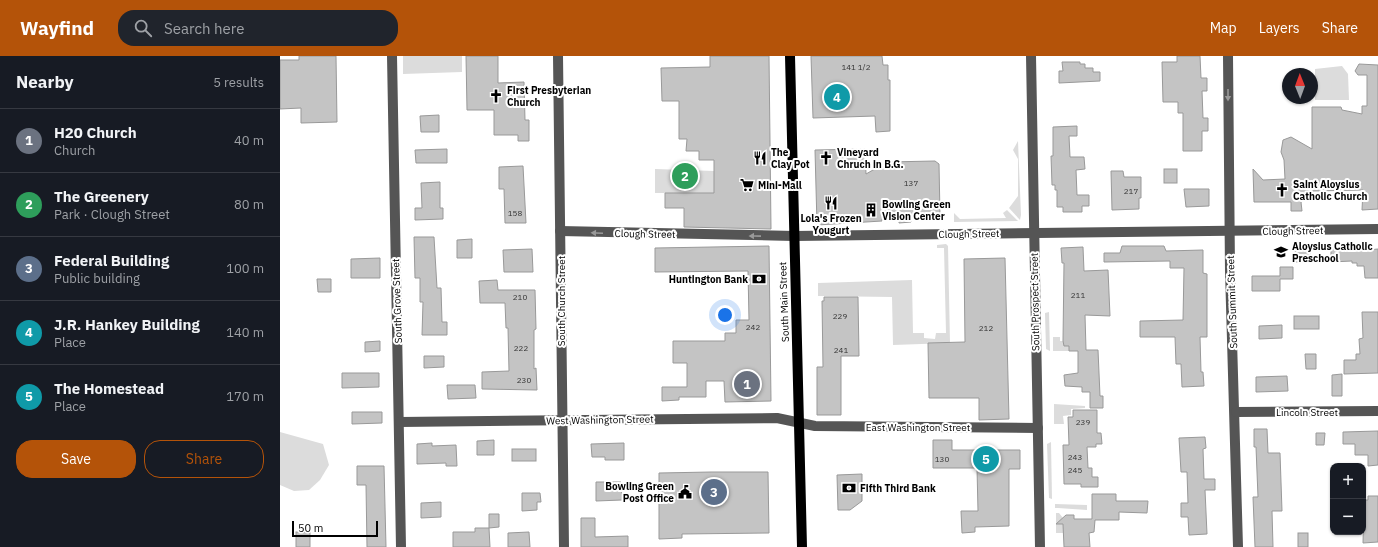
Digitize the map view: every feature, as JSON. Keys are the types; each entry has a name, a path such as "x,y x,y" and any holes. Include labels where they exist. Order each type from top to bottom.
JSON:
{"main road":[{"name":"South Main Street","path":"790,56 802,547"}],"street":[{"name":"South Grove Street","path":"392,56 394,222 400,422 401,547"},
{"name":"South Church Street","path":"558,56 564,547"},
{"name":"South Prospect Street","path":"1031,56 1040,547"},
{"name":"South Summit Street","path":"1228,56 1230,232 1236,412 1238,547"},
{"name":"Clough Street","path":"560,231 794,236 1034,232 1230,232 1378,229"},
{"name":"Lincoln Street","path":"1236,412 1378,411"},
{"name":"West Washington Street","path":"400,422 777,418 799,422"},
{"name":"East Washington Street","path":"799,422 815,426 1038,428"}],"shaded area":[{"path":"403,56 462,56 462,72 403,74"},
{"path":"1342,66 1348,74 1349,100 1318,100 1318,69"},
{"path":"1018,141 1020,220 1009,208 1018,196 1018,159 1013,150"},
{"path":"655,169 714,171 724,193 655,193"},
{"path":"1007,210 1018,221 954,222 954,213 960,219 1006,218 1003,213"},
{"path":"946,244 948,246 950,343 893,345 892,297 818,296 818,283 912,280 913,333 924,333 924,338 935,339 936,333 946,333 944,248 937,248 937,245"},
{"path":"1049,312 1050,351 1046,349 1045,313"},
{"path":"1053,337 1060,337 1060,341 1064,341 1069,346 1069,351 1053,351"},
{"path":"1054,404 1085,406 1085,408 1071,409 1071,415 1063,416 1064,424 1054,424"},
{"path":"280,432 323,444 329,465 320,480 309,490 294,491 280,485"},
{"path":"1051,442 1052,499 1049,498 1047,444"},
{"path":"1055,504 1087,505 1087,510 1055,508"},
{"path":"1056,513 1059,513 1063,518 1064,533 1056,533"}],"building":[{"path":"299,56 336,56 337,122 301,123 301,108 280,109 280,60 299,60"},
{"name":"First Presbyterian Church","path":"466,56 498,56 498,83 524,82 525,120 529,120 529,141 518,141 518,135 494,135 494,110 467,110"},
{"path":"710,56 769,56 771,229 684,227 684,208 665,208 665,193 714,193 714,160 699,160 699,151 686,151 687,139 679,139 679,101 662,101 661,68 710,67"},
{"path":"811,56 882,56 883,65 888,65 888,80 890,80 890,131 876,132 875,116 813,118"},
{"path":"1177,56 1200,56 1201,78 1207,78 1207,91 1202,91 1203,118 1208,118 1208,131 1202,131 1202,151 1183,151 1183,113 1178,113 1178,102 1163,102 1162,62 1177,62"},
{"path":"1062,62 1080,62 1080,64 1085,64 1085,68 1093,68 1093,72 1100,72 1100,81 1059,83 1059,71 1063,71"},
{"path":"1359,64 1378,65 1378,209 1362,210 1363,190 1312,191 1308,198 1301,202 1302,211 1291,211 1291,202 1254,202 1253,169 1263,180 1285,179 1284,160 1281,152 1283,140 1291,137 1312,149 1312,107 1341,107 1342,110 1362,114 1362,106 1367,106 1367,75 1358,75 1355,71"},
{"path":"439,115 439,132 421,132 420,116"},
{"path":"1077,126 1077,136 1069,136 1070,157 1084,157 1085,169 1076,170 1077,195 1089,195 1089,206 1082,206 1082,212 1063,212 1063,207 1057,207 1057,190 1055,190 1055,185 1052,185 1051,156 1053,156 1053,127"},
{"path":"447,149 447,163 416,163 415,150"},
{"path":"865,149 866,174 887,162 935,161 939,164 940,216 911,216 911,222 899,223 899,219 882,219 882,221 817,225 815,150"},
{"path":"523,166 526,223 505,223 504,189 499,189 499,167"},
{"path":"1164,169 1177,169 1177,183 1164,183"},
{"path":"1111,171 1123,171 1124,177 1141,177 1141,198 1139,198 1139,209 1112,210"},
{"path":"440,182 440,208 443,208 443,219 415,220 415,208 422,208 421,183"},
{"path":"1184,189 1209,189 1209,206 1186,207"},
{"path":"414,237 434,237 437,288 441,288 442,322 447,322 447,335 422,335 423,302 420,302 420,278 415,278"},
{"path":"472,239 472,258 457,258 457,240"},
{"path":"769,246 771,401 725,402 724,381 706,381 706,397 679,397 679,400 662,401 662,387 687,387 687,363 673,363 673,341 725,341 725,333 736,333 736,320 749,320 748,271 655,272 655,248"},
{"path":"1122,246 1164,246 1166,251 1203,250 1203,273 1207,274 1207,337 1200,337 1201,372 1203,372 1204,386 1182,387 1181,364 1176,364 1175,337 1140,337 1140,321 1183,320 1184,268 1170,268 1170,261 1104,262 1104,253 1120,253"},
{"path":"1295,246 1310,246 1311,262 1295,262"},
{"path":"1083,247 1084,271 1108,270 1110,316 1085,315 1086,350 1098,350 1100,396 1103,396 1103,408 1090,408 1090,392 1082,392 1082,387 1065,386 1064,375 1078,373 1078,351 1069,351 1069,346 1064,346 1063,341 1064,263 1062,263 1061,248"},
{"path":"1367,248 1367,250 1378,249 1378,278 1365,278 1364,266 1357,266 1357,263 1352,263 1352,261 1331,262 1331,249"},
{"path":"532,249 533,272 504,272 503,250"},
{"path":"380,258 380,278 351,278 351,259"},
{"path":"1005,258 1009,419 979,420 979,398 929,398 928,343 965,342 964,259"},
{"path":"1280,267 1293,267 1293,279 1280,279 1280,291 1252,291 1252,276 1280,276"},
{"path":"317,279 331,279 331,292 318,292"},
{"path":"497,280 498,290 535,290 536,329 534,330 534,369 536,368 537,390 482,389 482,372 509,371 508,328 506,328 505,303 480,303 479,281"},
{"path":"824,297 858,297 859,356 841,356 841,415 817,415 817,367 823,367 822,301 824,301"},
{"path":"1362,312 1378,312 1378,373 1344,374 1344,360 1356,360 1356,354 1360,354 1359,339 1363,338"},
{"path":"1294,316 1319,316 1319,329 1294,329"},
{"path":"1282,325 1282,338 1259,339 1259,326"},
{"path":"380,341 380,351 365,352 365,342"},
{"path":"1305,354 1316,354 1316,369 1306,369"},
{"path":"424,356 444,356 444,367 424,368"},
{"path":"342,373 379,373 379,387 342,388"},
{"path":"1342,374 1342,396 1332,396 1332,375"},
{"path":"1287,376 1288,391 1256,392 1256,377"},
{"path":"447,385 475,385 476,398 448,399"},
{"path":"1073,410 1097,410 1097,433 1101,433 1102,444 1096,444 1096,447 1087,447 1088,468 1092,468 1092,477 1098,477 1098,487 1081,487 1081,484 1064,484 1063,445 1069,445 1068,417 1073,417"},
{"path":"352,412 382,412 382,423 352,424"},
{"path":"1254,429 1267,429 1268,453 1280,453 1282,511 1272,511 1273,547 1255,547 1253,497 1258,497"},
{"path":"1378,431 1378,465 1368,466 1368,455 1355,455 1355,444 1343,444 1343,432"},
{"path":"1316,433 1325,433 1324,445 1316,445"},
{"path":"1205,437 1206,448 1203,449 1204,479 1215,479 1215,490 1205,490 1207,534 1189,535 1188,517 1181,517 1181,503 1188,503 1187,472 1181,472 1179,438"},
{"path":"494,440 494,455 477,455 477,441"},
{"path":"933,440 952,440 952,450 1020,450 1020,469 1009,469 1009,526 975,527 975,532 962,533 961,511 978,511 977,468 933,468"},
{"path":"432,443 432,446 456,445 457,466 446,466 446,463 417,464 417,444"},
{"path":"624,443 624,460 605,460 605,457 592,457 591,444"},
{"path":"512,449 536,449 536,461 512,461"},
{"path":"357,466 384,466 386,547 367,547 366,485 357,485"},
{"path":"768,472 769,533 682,534 682,538 659,539 659,473"},
{"name":"Fifth Third Bank","path":"862,474 862,501 850,510 838,510 837,475"},
{"path":"596,482 621,482 622,500 596,501"},
{"path":"522,493 540,493 541,502 537,502 537,510 522,511"},
{"path":"1092,494 1116,494 1116,501 1148,501 1147,513 1119,512 1119,520 1095,520 1094,532 1089,533 1090,547 1064,547 1063,524 1056,524 1066,515 1074,515 1074,519 1092,519"},
{"path":"1368,496 1378,496 1378,542 1363,543 1363,535 1366,535 1366,500 1368,500"},
{"path":"441,502 441,517 421,518 421,503"},
{"path":"489,514 499,514 499,527 489,528"},
{"path":"581,518 595,518 595,537 628,536 628,547 581,547"},
{"path":"475,528 489,528 490,547 453,547 453,532 475,532"},
{"path":"296,532 310,532 310,547 296,547"},
{"path":"529,532 530,547 508,547 508,533"},
{"path":"1298,533 1308,533 1308,547 1298,547"}],"place":[{"name":"First Presbyterian Church","path":"496,96"},
{"name":"J.R. Hankey Building","path":"837,97"},
{"name":"The Clay Pot","path":"760,158"},
{"name":"Vineyard Chruch in B.G.","path":"826,158"},
{"name":"The Greenery","path":"685,176"},
{"name":"Mini-Mall","path":"747,185"},
{"name":"Saint Aloysius Catholic Church","path":"1282,190"},
{"name":"Lola's Frozen Yougurt","path":"831,203"},
{"name":"Bowling Green Vision Center","path":"871,210"},
{"name":"Aloysius Catholic Preschool","path":"1281,252"},
{"name":"Huntington Bank","path":"759,279"},
{"name":"H20 Church","path":"747,384"},
{"name":"The Homestead","path":"986,459"},
{"name":"Fifth Third Bank","path":"849,488"},
{"name":"Bowling Green Post Office","path":"685,492"},
{"name":"Federal Building","path":"714,492"}]}
